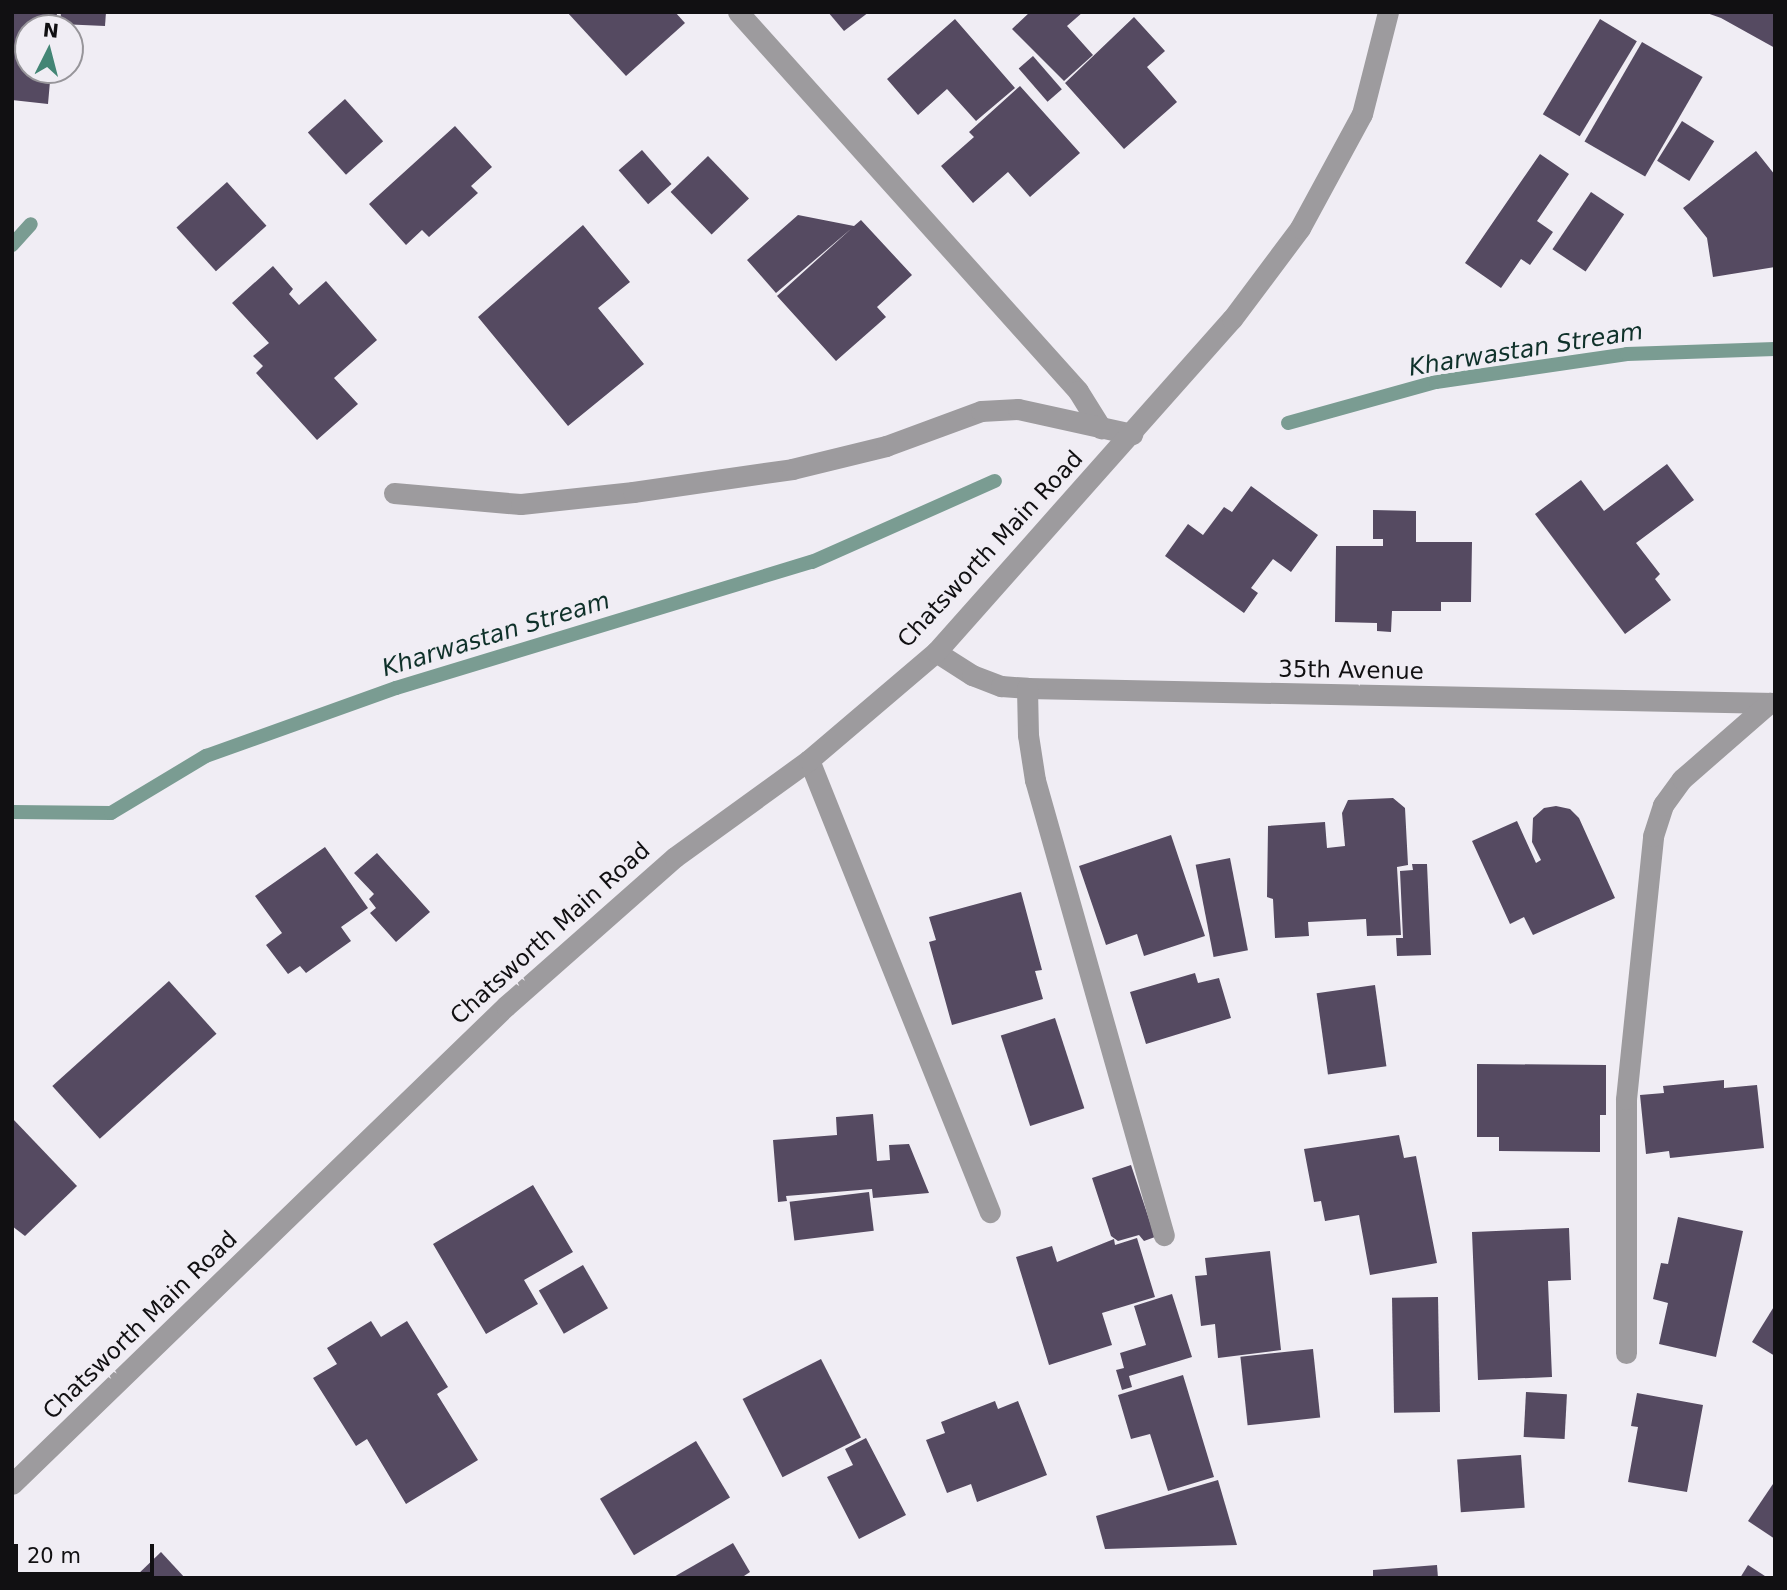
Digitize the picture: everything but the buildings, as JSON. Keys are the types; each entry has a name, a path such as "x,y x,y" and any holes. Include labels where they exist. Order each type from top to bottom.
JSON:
{"street":[{"path":"738,12 1078,391 1101,428"},
{"name":"Chatsworth Main Road","path":"12,1484 506,1006 675,857 808,760 936,652 1232,319 1300,228 1362,114 1388,12"},
{"name":"Chatsworth Main Road","path":"394,493 521,504 633,492 792,469 886,446 981,411 1018,409 1132,434"},
{"name":"35th Avenue","path":"936,652 972,675 1001,686 1027,688 1772,703"},
{"path":"1027,688 1028,735 1035,780 1164,1235"},
{"path":"1626,1353 1626,1099 1653,836 1663,805 1682,779 1772,703"},
{"path":"808,760 990,1212"}],"waterway":[{"name":"Kharwastan Stream","path":"12,245 31,224"},
{"name":"Kharwastan Stream","path":"1288,423 1436,382 1627,354 1775,349"},
{"name":"Kharwastan Stream","path":"12,812 111,813 206,756 396,688 812,562 995,481"}]}
